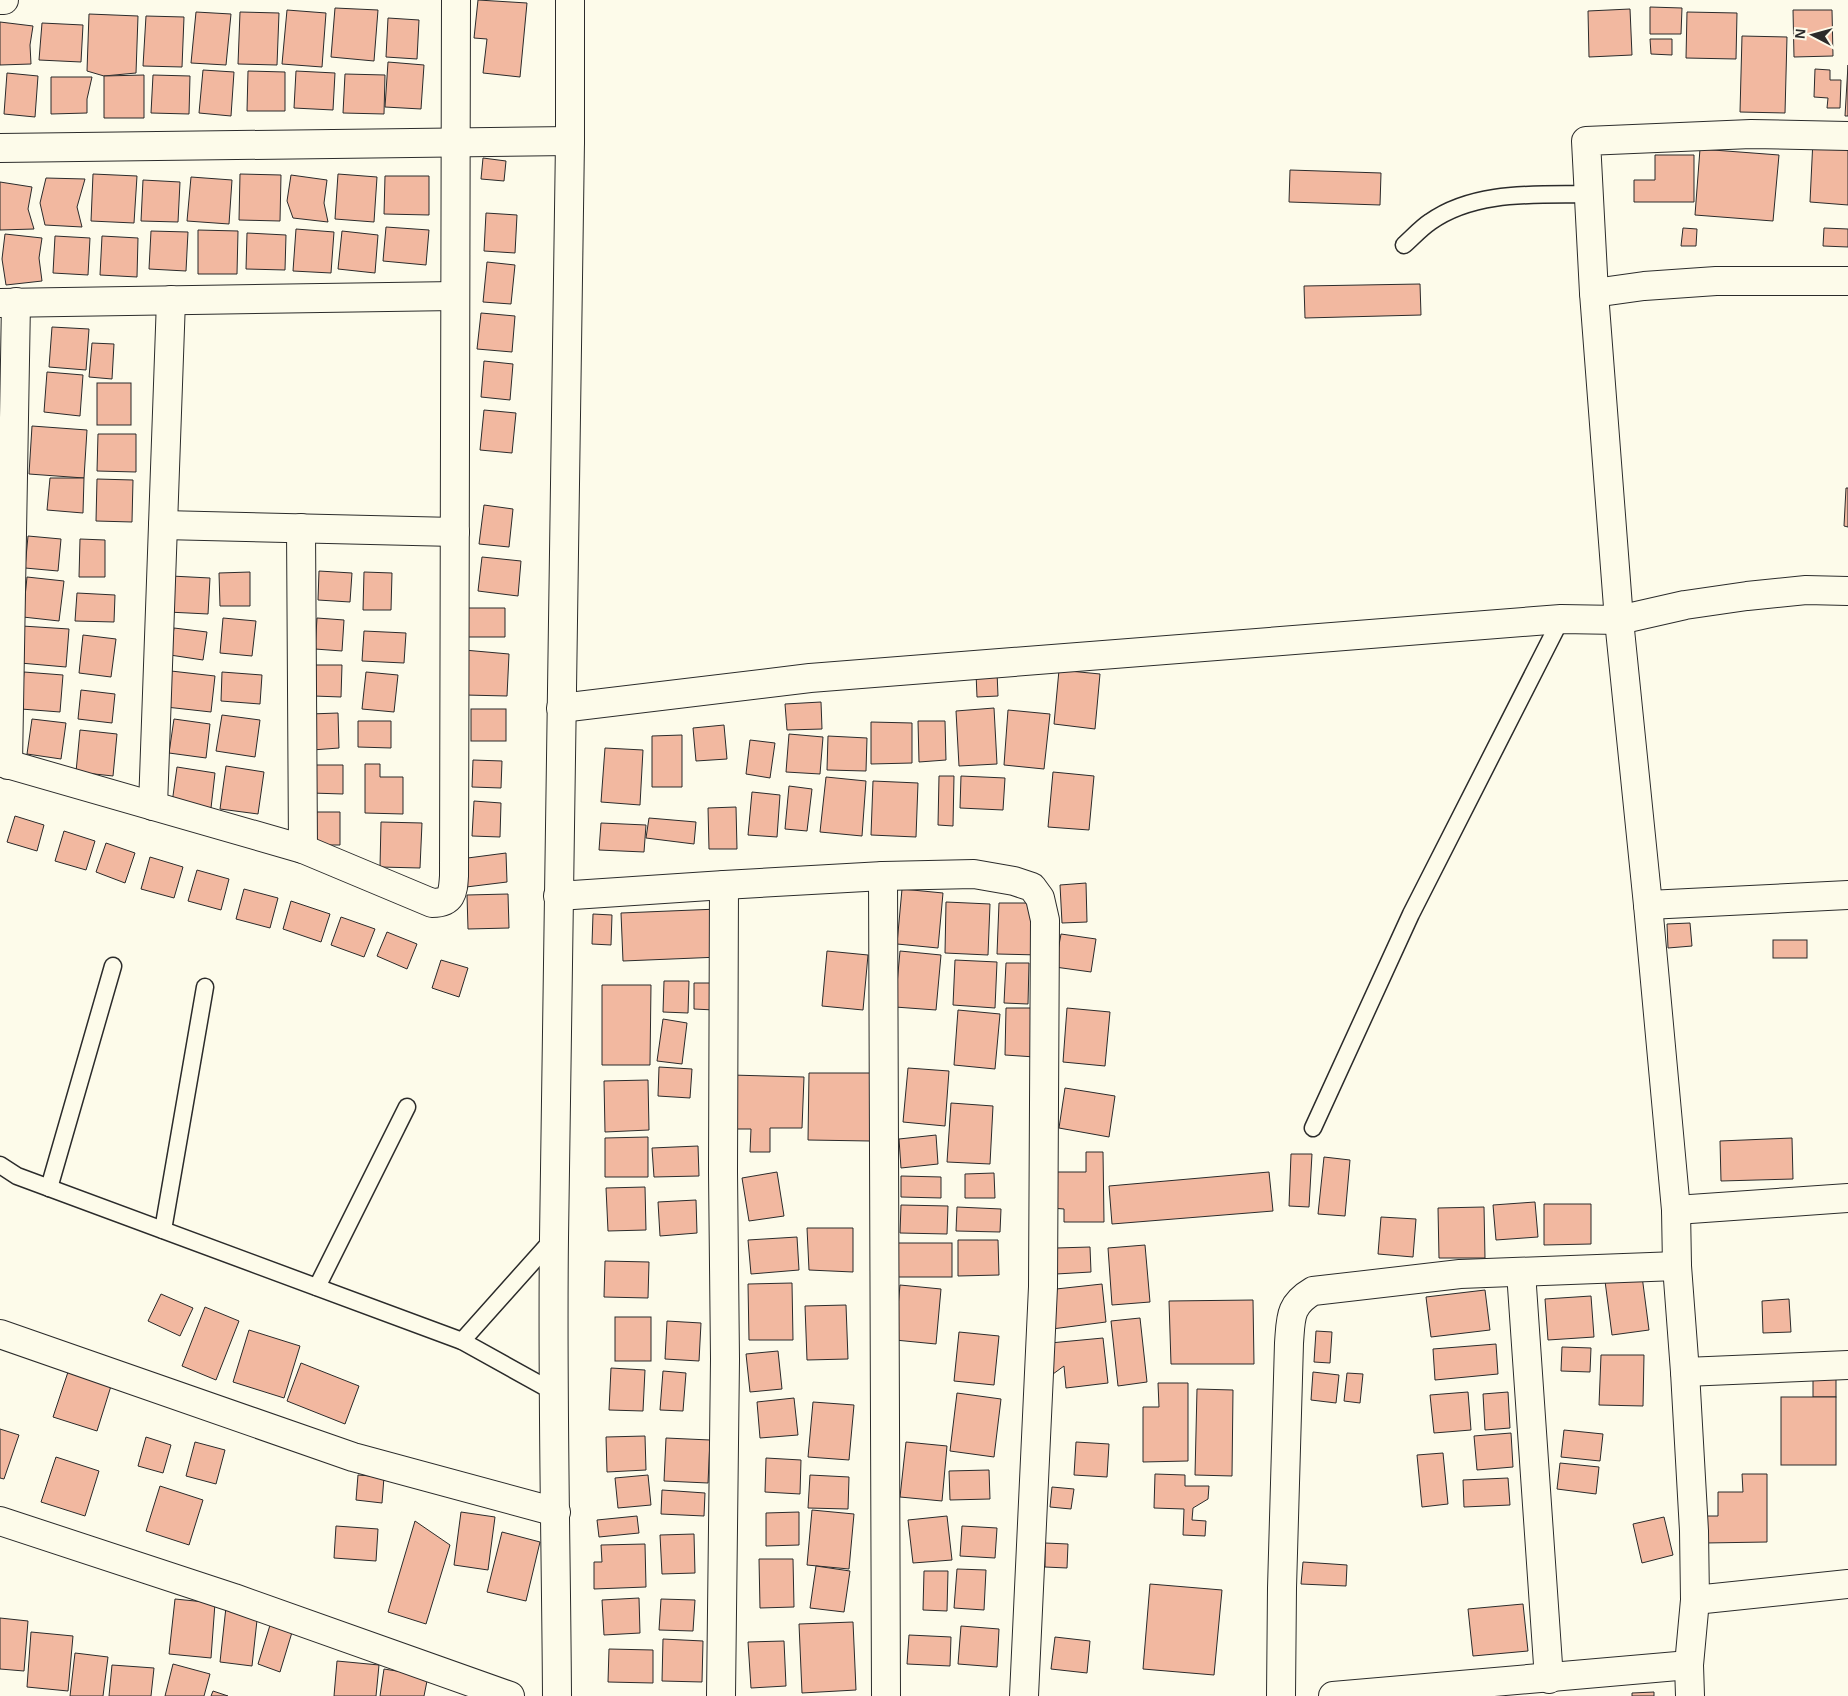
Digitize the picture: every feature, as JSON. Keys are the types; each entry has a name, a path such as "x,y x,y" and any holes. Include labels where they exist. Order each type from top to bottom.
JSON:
{"street":[{"path":"455,296 8,302 4,763 303,849 432,903 444,902 449,899 452,892 455,532 456,0"},
{"path":"557,1696 556,1512 552,1391 570,141 570,0"},
{"path":"1690,1696 1689,1665 1696,1600 1685,1372 1677,1266 1676,1210 1619,620 1594,293 1586,141 1751,134 1848,136"},
{"path":"0,148 570,141"},
{"path":"1594,293 1644,286 1716,281 1848,281"},
{"path":"153,806 171,300"},
{"path":"163,525 455,532"},
{"path":"301,528 303,849"},
{"path":"561,708 810,678 1561,619 1619,620 1685,605 1747,596 1806,590 1848,591"},
{"path":"558,896 883,876 974,874 1014,881 1032,887 1040,898 1045,920 1042,1287 1024,1696"},
{"path":"883,876 886,1696"},
{"path":"721,1696 725,1360 723,1172 724,885"},
{"path":"1648,905 1848,895"},
{"path":"1676,1210 1848,1198"},
{"path":"1281,1696 1289,1343 1294,1309 1300,1298 1313,1291 1460,1274 1677,1266"},
{"path":"1521,1272 1549,1679"},
{"path":"0,1334 353,1457 556,1512"},
{"path":"1685,1372 1848,1364"},
{"path":"0,1521 234,1598 510,1696"},
{"path":"1696,1600 1848,1584"},
{"path":"1333,1696 1549,1679 1689,1665"}],"lane":[{"path":"1404,245 1430,222 1453,209 1488,198 1588,194"},
{"path":"1313,1128 1411,914 1561,619"},
{"path":"49,1188 113,966"},
{"path":"163,1230 205,987"},
{"path":"317,1287 407,1107"},
{"path":"0,1165 17,1176 462,1341 552,1391"},
{"path":"462,1341 554,1238"}],"building":[{"path":"478,0 527,3 520,77 483,73 487,39 474,38"},
{"path":"1650,7 1682,8 1681,34 1650,34"},
{"path":"335,8 378,10 374,61 331,57"},
{"path":"1630,9 1632,55 1589,57 1588,11"},
{"path":"287,10 326,13 322,67 282,64"},
{"path":"1793,10 1832,10 1833,56 1794,57"},
{"path":"196,12 231,14 226,65 191,63"},
{"path":"240,12 279,13 277,65 238,64"},
{"path":"1687,12 1737,13 1736,59 1686,58"},
{"path":"89,14 138,16 136,73 104,76 87,71"},
{"path":"146,16 184,17 182,67 143,66"},
{"path":"388,18 419,20 417,59 386,57"},
{"path":"0,22 33,26 30,45 31,64 0,65"},
{"path":"42,23 83,25 81,62 39,60"},
{"path":"1742,36 1787,37 1785,113 1740,112"},
{"path":"1650,39 1672,39 1672,55 1651,54"},
{"path":"388,62 424,65 421,109 385,107"},
{"path":"1848,65 1848,116 1845,116"},
{"path":"1815,69 1830,70 1830,80 1841,80 1840,108 1827,108 1828,98 1814,97"},
{"path":"203,70 234,72 231,116 199,113"},
{"path":"248,71 285,72 285,111 247,111"},
{"path":"296,71 335,73 333,110 294,108"},
{"path":"7,73 38,76 35,117 4,114"},
{"path":"345,74 385,75 384,114 343,113"},
{"path":"144,75 144,118 104,118 104,76"},
{"path":"153,75 190,76 189,114 151,113"},
{"path":"51,77 92,77 87,99 87,113 51,114"},
{"path":"1813,139 1848,141 1848,205 1810,202"},
{"path":"1700,149 1779,155 1773,221 1695,215"},
{"path":"1655,155 1694,155 1694,202 1634,202 1634,180 1655,180"},
{"path":"483,158 506,161 504,181 481,179"},
{"path":"1290,170 1381,173 1380,205 1289,202"},
{"path":"93,174 137,176 134,223 91,221"},
{"path":"240,174 281,175 280,221 239,220"},
{"path":"338,174 377,177 374,222 335,219"},
{"path":"291,175 327,180 324,203 328,222 293,218 287,201"},
{"path":"385,176 429,176 429,215 384,214"},
{"path":"191,177 232,180 229,224 187,221"},
{"path":"46,178 85,179 77,207 82,227 45,225 40,203"},
{"path":"143,180 180,182 178,222 141,221"},
{"path":"0,182 32,187 28,209 34,229 0,230"},
{"path":"486,213 517,215 515,253 484,251"},
{"path":"386,227 429,230 426,265 383,261"},
{"path":"1683,228 1697,229 1696,246 1681,246"},
{"path":"1824,228 1848,229 1848,247 1823,246"},
{"path":"296,229 334,232 331,273 293,271"},
{"path":"198,230 238,231 237,274 198,274"},
{"path":"151,231 188,232 186,271 149,269"},
{"path":"342,231 378,235 375,273 338,269"},
{"path":"247,233 286,235 285,270 246,269"},
{"path":"5,234 42,238 39,258 42,281 6,285 2,259"},
{"path":"55,236 90,238 88,275 53,273"},
{"path":"102,236 138,238 137,277 100,275"},
{"path":"487,262 515,265 511,304 483,302"},
{"path":"1420,284 1421,315 1305,318 1304,286"},
{"path":"481,313 515,316 512,352 477,349"},
{"path":"52,327 89,329 86,370 49,367"},
{"path":"92,343 114,344 112,379 89,377"},
{"path":"484,361 513,364 510,400 481,397"},
{"path":"47,372 83,375 80,416 44,412"},
{"path":"97,383 131,383 131,425 97,425"},
{"path":"484,410 516,413 512,453 480,450"},
{"path":"32,426 87,430 84,478 29,474"},
{"path":"98,434 136,434 136,472 97,471"},
{"path":"50,478 84,478 83,513 47,510"},
{"path":"97,479 133,480 132,522 96,521"},
{"path":"1846,488 1848,488 1848,527 1844,526"},
{"path":"484,505 513,509 509,547 479,544"},
{"path":"28,536 61,539 58,571 25,568"},
{"path":"80,539 105,540 105,577 79,577"},
{"path":"482,557 521,561 518,596 478,591"},
{"path":"319,571 352,573 350,602 318,600"},
{"path":"250,572 250,606 220,606 219,573"},
{"path":"364,572 392,573 391,610 363,610"},
{"path":"171,576 210,578 208,614 168,612"},
{"path":"27,577 64,581 59,621 23,617"},
{"path":"77,593 115,595 114,622 75,621"},
{"path":"464,608 505,608 505,637 463,637"},
{"path":"223,618 256,621 252,656 220,653"},
{"path":"317,618 344,620 342,651 315,649"},
{"path":"22,626 69,629 66,667 20,663"},
{"path":"174,628 207,632 203,660 170,655"},
{"path":"364,631 406,633 404,663 362,661"},
{"path":"83,635 116,639 111,677 79,673"},
{"path":"464,650 509,654 507,696 465,695"},
{"path":"315,665 342,665 341,697 314,696"},
{"path":"1059,670 1100,674 1095,729 1054,724"},
{"path":"171,671 215,676 211,712 166,707"},
{"path":"24,672 63,675 60,712 21,709"},
{"path":"222,672 262,675 260,704 221,701"},
{"path":"366,672 398,675 394,712 362,709"},
{"path":"997,672 998,696 977,697 976,673"},
{"path":"81,690 115,694 112,723 78,719"},
{"path":"821,702 822,729 787,730 785,704"},
{"path":"994,708 997,764 959,766 956,711"},
{"path":"471,709 506,709 506,741 471,741"},
{"path":"1008,710 1050,714 1044,769 1004,765"},
{"path":"338,713 339,748 312,750 310,714"},
{"path":"222,715 260,720 255,757 216,751"},
{"path":"32,719 66,723 61,759 27,754"},
{"path":"174,719 210,724 206,758 169,753"},
{"path":"358,721 391,721 391,748 358,747"},
{"path":"918,721 945,721 946,760 919,762"},
{"path":"871,722 912,723 912,763 871,764"},
{"path":"724,725 727,759 696,761 693,728"},
{"path":"80,730 117,734 113,776 76,772"},
{"path":"789,734 823,737 820,774 786,772"},
{"path":"682,735 682,787 652,787 652,736"},
{"path":"828,736 867,738 866,771 827,770"},
{"path":"750,740 775,743 770,778 746,774"},
{"path":"605,748 643,750 640,805 601,802"},
{"path":"473,760 502,761 501,788 472,787"},
{"path":"365,764 380,764 380,777 403,777 403,814 365,813"},
{"path":"311,765 343,765 343,794 311,793"},
{"path":"226,766 264,772 258,814 220,809"},
{"path":"177,767 215,773 211,808 172,803"},
{"path":"1053,772 1094,776 1089,830 1048,827"},
{"path":"939,776 954,776 953,826 938,825"},
{"path":"961,776 1005,778 1003,810 960,808"},
{"path":"826,777 866,781 862,836 820,832"},
{"path":"873,781 918,783 916,837 871,835"},
{"path":"789,786 812,789 807,831 785,829"},
{"path":"752,792 780,795 777,837 748,835"},
{"path":"474,801 501,803 500,837 472,836"},
{"path":"736,807 737,849 709,849 708,808"},
{"path":"310,812 340,812 340,845 311,845"},
{"path":"15,816 44,825 37,851 7,842"},
{"path":"649,818 696,822 694,844 646,838"},
{"path":"381,822 422,823 420,868 380,867"},
{"path":"601,823 646,825 644,852 599,850"},
{"path":"64,831 95,841 86,870 55,861"},
{"path":"106,843 135,853 125,883 96,872"},
{"path":"506,853 507,882 458,888 460,859"},
{"path":"150,857 183,867 174,898 141,889"},
{"path":"197,870 229,879 221,910 188,901"},
{"path":"1086,883 1087,922 1062,923 1060,885"},
{"path":"244,889 278,898 270,928 236,919"},
{"path":"902,889 943,893 938,948 897,944"},
{"path":"508,894 509,928 468,929 467,895"},
{"path":"291,901 330,914 321,942 283,929"},
{"path":"946,902 990,904 988,955 945,953"},
{"path":"999,903 1040,903 1039,955 997,954"},
{"path":"718,909 720,957 623,961 621,913"},
{"path":"593,914 612,915 611,945 592,944"},
{"path":"341,917 375,929 364,957 331,945"},
{"path":"1690,923 1692,946 1668,948 1667,924"},
{"path":"387,932 417,944 407,969 377,956"},
{"path":"1061,934 1096,939 1091,972 1055,967"},
{"path":"1773,940 1807,940 1807,958 1773,958"},
{"path":"827,951 868,955 863,1010 822,1006"},
{"path":"900,951 941,955 936,1010 895,1007"},
{"path":"441,960 468,968 459,997 432,988"},
{"path":"955,960 997,962 995,1008 953,1005"},
{"path":"1006,963 1029,963 1028,1004 1004,1003"},
{"path":"664,981 689,981 688,1013 663,1012"},
{"path":"694,983 715,983 714,1010 694,1009"},
{"path":"602,985 651,985 650,1065 602,1065"},
{"path":"1006,1008 1037,1008 1035,1057 1005,1055"},
{"path":"1067,1008 1110,1012 1105,1066 1063,1062"},
{"path":"958,1010 1000,1014 995,1069 954,1065"},
{"path":"663,1019 687,1023 682,1064 657,1061"},
{"path":"659,1067 692,1069 690,1098 658,1096"},
{"path":"908,1068 949,1071 945,1126 903,1122"},
{"path":"809,1073 871,1073 870,1141 808,1140"},
{"path":"731,1075 804,1077 802,1128 770,1128 770,1152 750,1152 751,1129 729,1129"},
{"path":"648,1080 649,1130 605,1132 604,1081"},
{"path":"1065,1088 1115,1096 1109,1137 1059,1128"},
{"path":"951,1103 993,1106 990,1164 947,1162"},
{"path":"936,1135 938,1164 901,1168 899,1139"},
{"path":"648,1137 648,1177 605,1177 605,1138"},
{"path":"1792,1138 1793,1179 1721,1181 1720,1141"},
{"path":"698,1146 699,1176 654,1177 652,1148"},
{"path":"1086,1152 1103,1152 1104,1222 1064,1222 1064,1209 1051,1208 1050,1172 1086,1172"},
{"path":"1291,1154 1312,1154 1309,1207 1289,1206"},
{"path":"1324,1157 1350,1160 1345,1216 1318,1214"},
{"path":"777,1172 784,1216 749,1221 742,1178"},
{"path":"1269,1172 1273,1211 1112,1224 1109,1186"},
{"path":"994,1173 995,1198 965,1198 965,1174"},
{"path":"901,1176 941,1177 941,1198 901,1197"},
{"path":"645,1187 646,1230 608,1231 606,1188"},
{"path":"696,1200 697,1233 660,1236 658,1202"},
{"path":"1535,1202 1538,1237 1496,1240 1493,1205"},
{"path":"1544,1204 1591,1204 1591,1244 1544,1245"},
{"path":"901,1205 948,1206 947,1234 900,1233"},
{"path":"957,1207 1001,1209 1000,1232 956,1231"},
{"path":"1484,1207 1485,1258 1439,1258 1438,1208"},
{"path":"1381,1217 1416,1219 1413,1257 1378,1254"},
{"path":"807,1228 853,1228 853,1272 809,1270"},
{"path":"797,1237 799,1270 751,1274 748,1240"},
{"path":"958,1240 998,1240 999,1275 958,1276"},
{"path":"897,1243 952,1243 952,1277 897,1277"},
{"path":"1145,1245 1150,1302 1112,1305 1108,1248"},
{"path":"1090,1247 1091,1272 1056,1274 1056,1248"},
{"path":"605,1261 649,1262 648,1298 604,1297"},
{"path":"1642,1276 1649,1330 1612,1335 1605,1281"},
{"path":"792,1283 793,1340 749,1340 748,1284"},
{"path":"1102,1284 1106,1322 1052,1329 1047,1290"},
{"path":"900,1285 941,1289 936,1344 895,1340"},
{"path":"1485,1290 1490,1330 1431,1337 1426,1297"},
{"path":"161,1294 193,1308 180,1336 148,1321"},
{"path":"1591,1296 1594,1337 1548,1340 1545,1299"},
{"path":"1789,1299 1791,1332 1763,1333 1762,1301"},
{"path":"1253,1300 1254,1364 1171,1364 1169,1301"},
{"path":"846,1305 848,1359 807,1360 805,1306"},
{"path":"205,1307 239,1321 216,1380 182,1366"},
{"path":"615,1317 651,1317 651,1361 615,1361"},
{"path":"1140,1318 1147,1382 1118,1386 1111,1321"},
{"path":"667,1321 701,1323 699,1361 665,1359"},
{"path":"249,1330 300,1346 284,1398 233,1382"},
{"path":"1316,1331 1332,1332 1330,1363 1314,1362"},
{"path":"959,1332 999,1336 994,1385 954,1381"},
{"path":"1103,1338 1108,1383 1066,1388 1064,1366 1053,1374 1050,1343"},
{"path":"1496,1344 1498,1374 1435,1380 1433,1349"},
{"path":"1562,1347 1591,1348 1590,1372 1561,1371"},
{"path":"778,1351 782,1389 750,1392 746,1354"},
{"path":"1601,1355 1644,1355 1643,1406 1599,1405"},
{"path":"301,1363 359,1386 345,1424 287,1401"},
{"path":"611,1368 645,1370 643,1411 609,1410"},
{"path":"1813,1370 1836,1370 1836,1397 1813,1397"},
{"path":"663,1371 686,1373 683,1411 660,1410"},
{"path":"68,1372 111,1386 97,1431 53,1417"},
{"path":"1313,1372 1339,1375 1336,1403 1311,1400"},
{"path":"1347,1373 1363,1374 1360,1403 1344,1401"},
{"path":"1158,1383 1188,1383 1188,1461 1143,1462 1143,1407 1159,1407"},
{"path":"1197,1389 1233,1390 1232,1476 1195,1475"},
{"path":"1468,1392 1471,1430 1434,1433 1430,1395"},
{"path":"1508,1392 1510,1428 1485,1430 1483,1394"},
{"path":"957,1393 1001,1399 994,1457 950,1451"},
{"path":"1781,1397 1836,1397 1836,1465 1781,1465"},
{"path":"794,1398 798,1435 760,1438 757,1402"},
{"path":"813,1402 854,1405 849,1460 808,1457"},
{"path":"0,1429 19,1435 4,1479 0,1478"},
{"path":"1564,1430 1603,1434 1600,1461 1561,1457"},
{"path":"1511,1433 1513,1467 1477,1470 1474,1436"},
{"path":"645,1436 646,1470 607,1472 606,1437"},
{"path":"146,1437 171,1445 163,1473 138,1466"},
{"path":"666,1438 710,1440 708,1483 664,1481"},
{"path":"195,1442 225,1450 216,1484 186,1476"},
{"path":"906,1442 947,1446 942,1501 900,1497"},
{"path":"1076,1442 1109,1444 1107,1477 1074,1475"},
{"path":"1443,1453 1448,1504 1422,1507 1417,1455"},
{"path":"56,1457 99,1471 85,1516 41,1502"},
{"path":"766,1458 801,1460 800,1494 765,1492"},
{"path":"1560,1463 1599,1467 1596,1494 1557,1489"},
{"path":"989,1470 990,1499 950,1500 949,1471"},
{"path":"1155,1474 1185,1475 1185,1486 1209,1486 1208,1499 1193,1508 1192,1520 1206,1521 1205,1536 1183,1535 1184,1509 1154,1508"},
{"path":"1742,1474 1767,1474 1767,1542 1705,1543 1705,1516 1718,1516 1718,1492 1743,1492"},
{"path":"358,1475 384,1477 382,1503 356,1500"},
{"path":"648,1475 651,1505 618,1508 615,1478"},
{"path":"810,1475 849,1477 848,1509 808,1508"},
{"path":"1508,1478 1510,1505 1464,1507 1463,1480"},
{"path":"160,1486 203,1500 189,1545 146,1531"},
{"path":"1052,1487 1074,1489 1071,1509 1050,1507"},
{"path":"662,1490 705,1493 704,1516 661,1514"},
{"path":"812,1510 854,1514 849,1569 807,1565"},
{"path":"461,1512 495,1517 488,1570 454,1565"},
{"path":"799,1512 799,1545 766,1546 766,1513"},
{"path":"637,1516 639,1533 599,1537 597,1520"},
{"path":"947,1516 952,1560 913,1563 908,1520"},
{"path":"1664,1517 1673,1555 1642,1563 1633,1524"},
{"path":"415,1521 450,1545 426,1624 388,1612"},
{"path":"336,1526 378,1529 376,1561 334,1558"},
{"path":"962,1526 997,1528 995,1558 960,1556"},
{"path":"502,1532 540,1542 526,1601 487,1592"},
{"path":"694,1534 695,1573 662,1574 660,1535"},
{"path":"1045,1543 1068,1544 1067,1568 1045,1567"},
{"path":"645,1544 646,1587 594,1589 594,1562 602,1562 601,1545"},
{"path":"759,1559 793,1559 794,1607 760,1608"},
{"path":"1303,1562 1347,1565 1346,1586 1301,1584"},
{"path":"816,1566 850,1571 844,1612 810,1608"},
{"path":"957,1569 986,1570 984,1610 954,1608"},
{"path":"924,1571 948,1571 947,1611 923,1610"},
{"path":"1150,1584 1222,1590 1214,1675 1143,1669"},
{"path":"639,1598 640,1633 604,1635 602,1600"},
{"path":"175,1599 215,1603 211,1658 169,1654"},
{"path":"661,1599 695,1600 693,1631 659,1630"},
{"path":"1523,1604 1528,1651 1473,1656 1468,1609"},
{"path":"226,1607 258,1611 252,1666 220,1662"},
{"path":"0,1618 28,1621 24,1671 0,1669"},
{"path":"271,1622 293,1629 280,1672 258,1664"},
{"path":"853,1622 856,1690 802,1693 799,1624"},
{"path":"961,1626 999,1629 997,1667 958,1664"},
{"path":"31,1632 73,1636 68,1691 27,1687"},
{"path":"909,1635 951,1637 950,1666 907,1664"},
{"path":"1055,1637 1090,1641 1087,1673 1051,1669"},
{"path":"663,1639 703,1641 702,1682 662,1681"},
{"path":"784,1641 786,1686 751,1688 748,1642"},
{"path":"609,1649 653,1650 653,1683 608,1682"},
{"path":"75,1653 108,1657 103,1696 70,1696"},
{"path":"337,1661 379,1665 376,1696 334,1696"},
{"path":"173,1664 210,1674 204,1696 165,1696"},
{"path":"112,1665 154,1668 151,1696 109,1696"},
{"path":"384,1669 428,1676 424,1696 380,1696"},
{"path":"213,1691 228,1696 211,1696"},
{"path":"1654,1692 1654,1696 1632,1696 1632,1693"}]}
